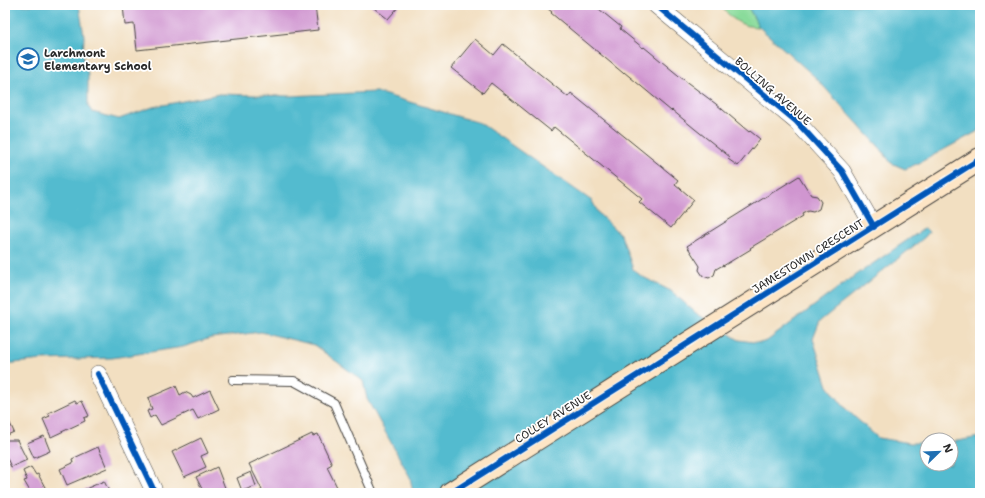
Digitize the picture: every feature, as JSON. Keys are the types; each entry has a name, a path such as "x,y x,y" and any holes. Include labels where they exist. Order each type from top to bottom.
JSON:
{"main road":[{"name":"JAMESTOWN CRESCENT","path":"666,357 980,159"},
{"name":"COLLEY AVENUE","path":"451,493 666,357"}],"street":[{"name":"BOLLING AVENUE","path":"656,5 796,121 842,171 874,227"},
{"path":"98,374 155,493"}],"lane":[{"path":"233,380 294,381 334,404 373,493"}],"green space":[{"path":"719,5 747,5 759,27 752,27 736,21"}],"water":[{"path":"5,5 79,5 84,36 83,57 88,75 88,106 92,112 119,119 153,107 219,94 289,96 376,92 480,123 592,201 599,214 621,235 633,269 641,276 671,291 696,313 739,340 760,343 767,341 846,282 925,228 929,232 925,237 820,321 813,339 828,386 845,408 878,438 919,443 919,472 959,472 959,441 980,437 980,493 413,493 410,477 367,399 363,381 314,345 261,332 211,338 183,347 112,358 42,360 5,364"},
{"path":"747,5 980,5 980,130 905,169 891,163 881,149 815,77 759,27"}],"building":[{"path":"123,5 315,5 318,30 137,50 134,24 125,25"},
{"path":"370,5 400,5 388,19"},
{"path":"543,5 594,5 621,27 620,29 643,48 644,47 749,132 750,131 760,139 738,166 728,159 730,157 624,72 623,73"},
{"path":"475,39 494,55 503,44 568,97 571,93 678,180 675,184 694,200 671,228 639,202 642,199 554,127 551,131 491,83 483,93 451,68"},
{"path":"799,176 811,195 817,196 821,202 819,209 802,214 803,216 716,269 714,275 709,278 703,276 699,270 700,266 687,246"},
{"path":"176,386 180,395 185,392 193,398 210,390 219,409 198,419 193,410 161,425 155,415 150,418 147,411 152,409 148,398"},
{"path":"75,400 77,403 82,401 89,416 84,418 85,421 51,437 43,419 50,416 48,413"},
{"path":"5,419 8,419 14,432 5,436"},
{"path":"312,434 313,436 318,434 332,464 327,467 340,493 256,493 262,490 249,464"},
{"path":"44,436 50,451 34,458 27,443"},
{"path":"201,438 208,453 201,456 206,467 184,477 172,452"},
{"path":"5,440 17,440 27,460 11,467 5,454"},
{"path":"98,447 107,468 67,485 60,469 73,463 72,459"},
{"path":"31,467 36,475 38,474 47,491 43,493 31,493 24,481 27,480 23,471"},
{"path":"217,467 227,493 196,493 202,489 196,477"},
{"path":"251,472 256,486 242,491 237,478"},
{"path":"104,481 110,493 84,493 83,490"}],"cycle path":[{"path":"656,5 796,121 842,171 874,227"},
{"path":"451,493 980,159"},
{"path":"98,374 155,493"}],"place":[{"name":"Larchmont Elementary School","path":"28,59"}]}
